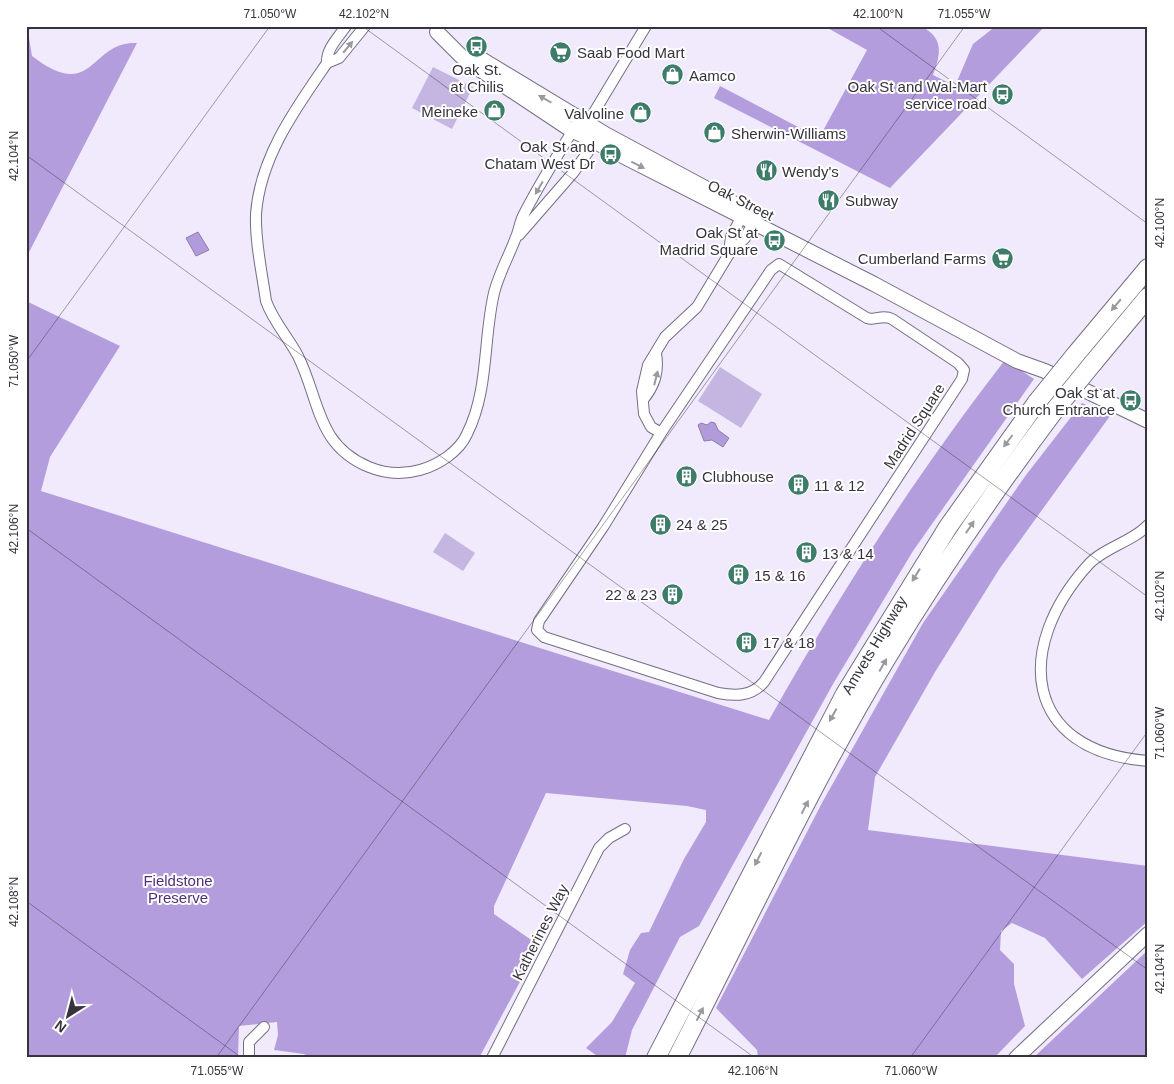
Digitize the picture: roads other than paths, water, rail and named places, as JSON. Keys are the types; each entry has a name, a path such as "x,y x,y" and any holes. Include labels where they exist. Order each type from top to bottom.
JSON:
{"highway":[{"name":"Amvets Highway","path":"656,1058 844,694 948,527 1037,402 1148,268"},
{"name":"Amvets Highway","path":"677,1058 816,787 886,659 964,537 1054,411 1148,297"}],"main road":[{"name":"Oak Street","path":"433,29 587,124 749,217"},
{"name":"Oak Street","path":"433,29 461,56 476,67 573,130 975,329 1022,355 1045,372 1148,421"},
{"path":"1016,1058 1148,934"}],"street":[{"path":"327,64 326,56 346,26"},
{"path":"365,26 339,58 327,64 293,113 281,136 264,179 257,205 256,221 263,282 269,310 298,356 320,419 328,434 339,447 365,465 383,473 400,473 430,467 461,444 475,413 483,381 494,296 498,281 523,217 573,130 587,124 646,26"},
{"path":"516,237 573,174 595,142 587,124"},
{"path":"661,433 646,421 642,407 644,400 643,382 648,365 665,337 697,307 729,254 731,237 749,217"},
{"name":"Madrid Square","path":"779,264 867,318 886,316 958,363 964,370 962,380 764,682 755,690 736,696 718,693 544,637 538,630 539,621 603,527 661,433 771,270 779,264"},
{"path":"1148,525 1090,563 1074,581 1062,596 1047,629 1041,655 1041,683 1044,701 1061,725 1077,738 1098,750 1116,756 1148,761"},
{"name":"Katherines Way","path":"492,1058 599,848 609,838 625,829"},
{"path":"249,1058 249,1042 264,1027"}],"place":[{"name":"Oak St. at Chilis","path":"477,46"},
{"name":"Saab Food Mart","path":"561,52"},
{"name":"Aamco","path":"673,75"},
{"name":"Oak St and Wal-Mart service road","path":"1003,95"},
{"name":"Meineke","path":"494,111"},
{"name":"Valvoline","path":"640,113"},
{"name":"Sherwin-Williams","path":"715,133"},
{"name":"Oak St and Chatam West Dr","path":"611,155"},
{"name":"Wendy's","path":"766,171"},
{"name":"Subway","path":"829,200"},
{"name":"Oak St at Madrid Square","path":"774,241"},
{"name":"Cumberland Farms","path":"1002,258"},
{"name":"Oak st at Church Entrance","path":"1131,401"},
{"name":"Clubhouse","path":"686,476"},
{"name":"11 & 12","path":"798,485"},
{"name":"24 & 25","path":"660,524"},
{"name":"13 & 14","path":"806,553"},
{"name":"15 & 16","path":"738,575"},
{"name":"22 & 23","path":"673,594"},
{"name":"17 & 18","path":"747,642"}],"park label":[{"name":"Fieldstone Preserve","path":"178,888"}]}
